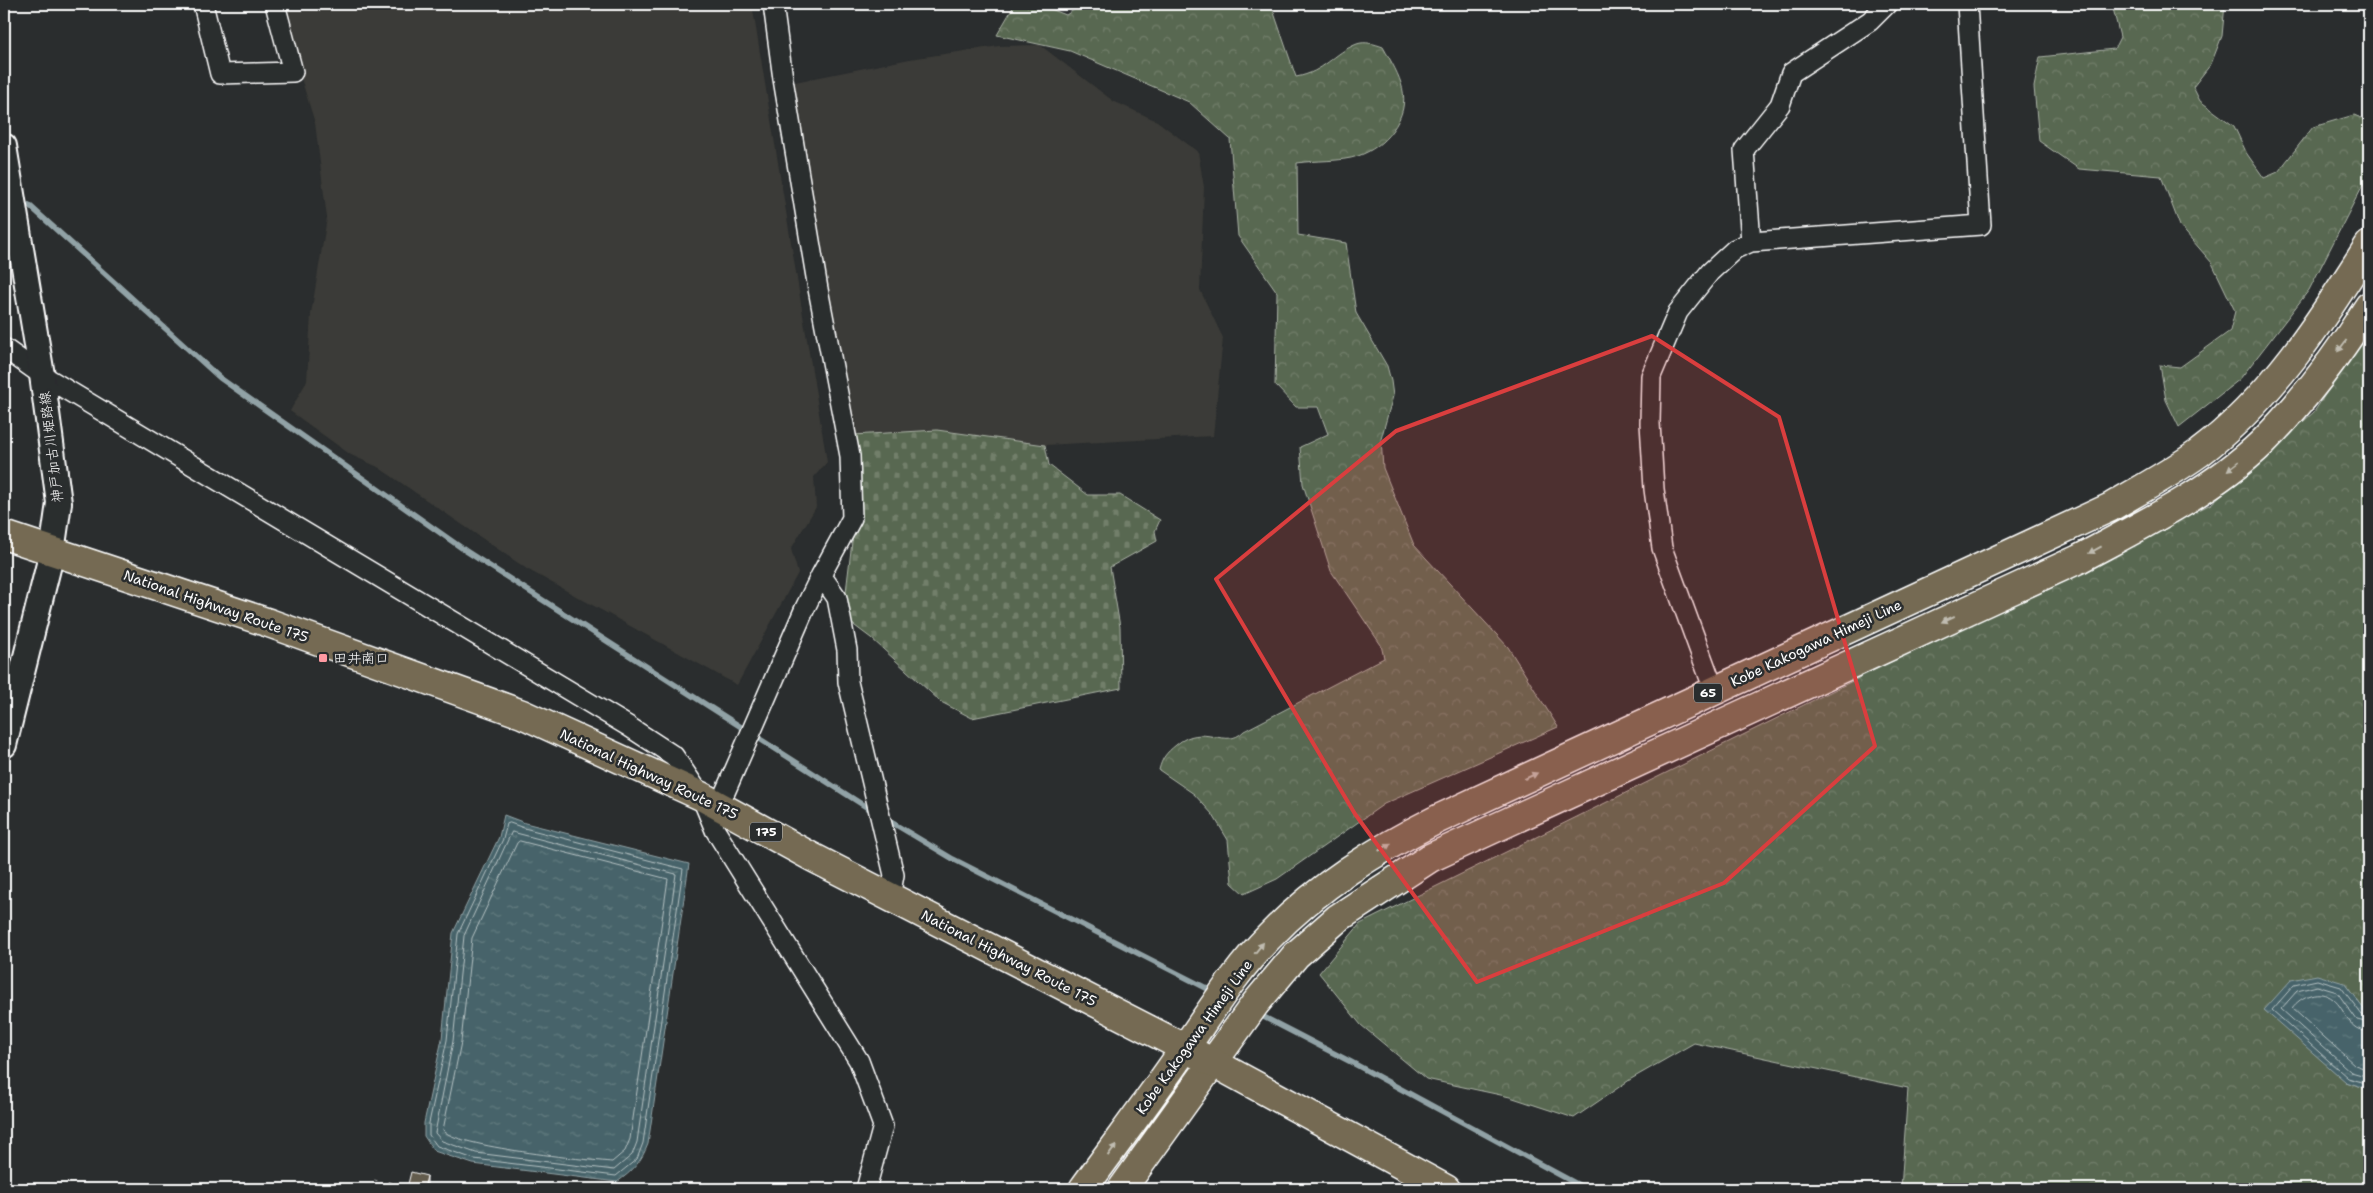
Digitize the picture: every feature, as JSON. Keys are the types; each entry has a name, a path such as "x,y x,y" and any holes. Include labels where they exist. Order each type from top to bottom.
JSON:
{"main road":[{"name":"Kobe Kakogawa Himeji Line","path":"1083,1189 1185,1049 1224,990 1268,937 1349,868 1391,843 1438,819 2111,507 2199,453 2234,422 2279,376 2307,342 2369,245"},
{"name":"65","path":"1122,1189 1255,1004 1296,955 1338,918 1430,858 2079,559 2163,514 2200,490 2261,444 2310,390 2351,335 2369,306"},
{"name":"National Highway Route 175","path":"4,535 269,623 522,714 710,801 890,897 1214,1063 1446,1189"}],"street":[{"path":"204,4 220,74 293,72 275,4"},
{"path":"710,801 821,575 852,518 850,456 818,289 784,89 772,4"},
{"path":"1752,242 1744,150 1780,105 1791,73 1870,22 1886,4"},
{"path":"1714,690 1662,548 1652,461 1650,423 1651,376 1678,312 1710,272 1735,248 1752,242 1981,224 1967,4"},
{"name":"神戸加古川姫路線","path":"4,146 42,375 59,503 52,552 4,745"},
{"path":"4,348 42,375 628,726 674,756 710,801 715,830 859,1061 884,1126 866,1189"},
{"path":"821,575 837,598 847,650 848,682 894,875 890,897"}],"path":[{"path":"373,1189 376,1180"}],"highlighted area":[{"path":"1652,336 1779,417 1875,746 1724,883 1477,982 1355,814 1216,579 1396,431"}],"shaded area":[{"path":"278,4 752,4 827,462 814,477 816,507 791,549 798,573 737,685 527,569 378,467 351,455 290,411 307,381 311,314 327,218 315,123"},
{"path":"1040,45 1113,101 1157,121 1198,152 1204,187 1200,290 1223,338 1213,436 1045,445 937,430 853,435 790,83 910,59 999,46"}],"green space":[{"path":"1015,4 1038,4 1066,15 1083,4 1271,4 1296,77 1306,75 1322,67 1349,48 1360,43 1367,43 1383,47 1395,68 1402,89 1404,99 1399,120 1389,135 1373,149 1351,158 1297,163 1298,235 1346,243 1356,313 1387,366 1391,381 1393,396 1381,439 1383,468 1414,545 1508,647 1558,727 1384,804 1277,879 1244,894 1232,883 1228,840 1213,815 1194,794 1159,770 1167,753 1186,738 1205,735 1222,738 1237,736 1384,658 1381,645 1331,571 1303,484 1300,447 1328,434 1318,407 1296,407 1275,385 1277,292 1238,236 1230,139 1189,102 1070,51 997,35"},
{"path":"2112,4 2225,4 2222,36 2211,64 2193,87 2200,101 2234,126 2247,154 2264,178 2278,172 2313,127 2354,115 2369,121 2369,173 2309,290 2240,379 2179,427 2166,400 2160,365 2180,367 2230,331 2235,311 2212,263 2180,226 2161,176 2079,169 2039,141 2034,87 2040,57 2114,49 2120,37"},
{"path":"2369,326 2369,1011 2366,1012 2344,983 2346,1082 2369,1089 2369,1189 1901,1189 1908,1088 1694,1043 1631,1079 1574,1118 1510,1097 1426,1079 1361,1025 1319,973 1360,924 2211,504 2314,412"},
{"path":"937,430 1045,445 1049,465 1088,495 1120,495 1160,520 1155,531 1157,541 1110,567 1120,627 1121,688 972,718 941,702 871,638 843,617 854,525 853,435"}],"water":[{"path":"504,815 525,823 689,864 648,1144 636,1166 617,1182 473,1164 434,1151 424,1136 424,1123 442,1039 453,933 499,837"},
{"path":"2317,975 2344,983 2366,1012 2369,1011 2369,1089 2346,1082 2264,1010 2291,980"}],"building":[{"path":"411,1172 427,1176 424,1189 386,1189 388,1182 407,1188"}],"waterway":[{"path":"29,205 220,378 466,551 874,812"},
{"path":"886,819 953,859 1214,992"},
{"path":"1258,1014 1586,1189"}],"place":[{"name":"田井南口","path":"323,658"}]}
